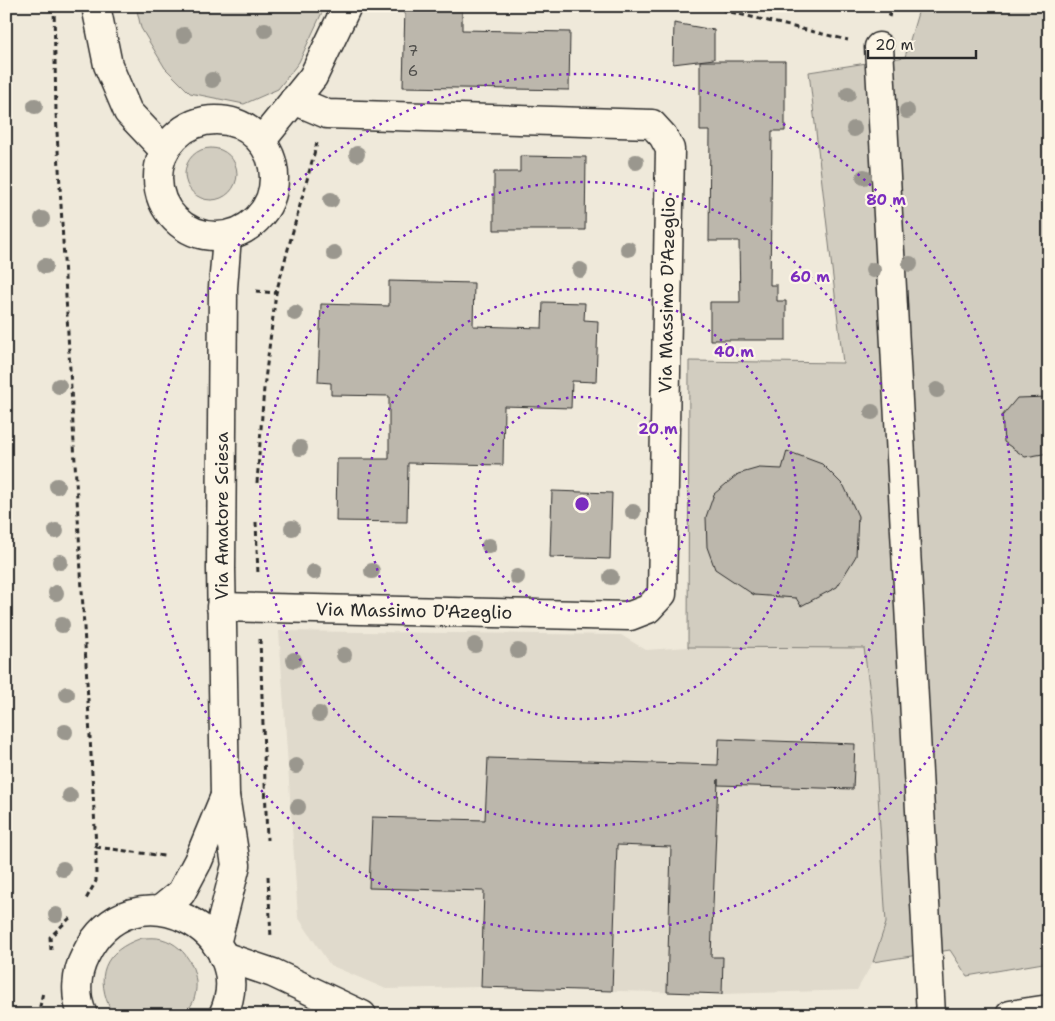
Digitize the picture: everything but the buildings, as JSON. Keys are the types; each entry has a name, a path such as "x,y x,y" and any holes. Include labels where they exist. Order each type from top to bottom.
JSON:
{"street":[{"path":"96,6 108,65 128,112 164,150"},
{"path":"262,140 312,77 347,6"},
{"path":"879,47 931,1015"},
{"name":"Via Massimo D'Azeglio","path":"221,607 630,616 648,609 662,594 670,149 663,136 652,124 328,114 294,100"},
{"path":"214,119 234,122 247,127 262,140 270,153 275,173 275,183 270,202 256,221 246,228 226,236 216,237 195,233 182,225 167,210 158,186 158,169 164,150 173,137 190,125 214,119"},
{"name":"Via Amatore Sciesa","path":"220,950 236,865 225,796 221,607 223,288 226,236"},
{"name":"Via Amatore Sciesa","path":"160,910 182,893 198,861 225,796"},
{"path":"75,1007 80,966 91,942 110,923 134,912 160,910 182,915 202,927 220,950 228,974 229,993 223,1015"},
{"path":"220,950 362,1015"},
{"path":"1010,1015 1049,1009"}],"path":[{"path":"54,6 56,113 96,847 96,881 82,907"},
{"path":"706,6 879,47 892,6"},
{"path":"256,486 264,388 276,293 320,129 328,114"},
{"path":"256,515 268,850"},
{"path":"268,870 273,973"},
{"path":"51,958 50,937 76,913"},
{"path":"35,1015 39,1011 45,984"}],"shaded area":[{"path":"136,6 325,6 299,62 278,89 244,104 190,93 165,68 141,28"},
{"path":"920,6 1049,6 1049,962 967,976 950,950 873,962 886,923 873,715 864,648 688,647 689,361 843,363 809,72 905,57"},
{"path":"211,148 221,150 229,156 235,164 237,174 235,184 229,192 221,198 211,200 201,198 193,192 187,184 185,174 187,164 193,156 201,150"},
{"path":"279,631 621,635 646,650 688,647 864,647 873,715 886,923 873,962 857,990 722,994 481,987 386,989 330,965 298,917"},
{"path":"142,938 160,938 171,943 186,955 191,964 196,983 196,992 193,1002 184,1015 112,1013 104,987 103,976 106,966 118,950"}]}
